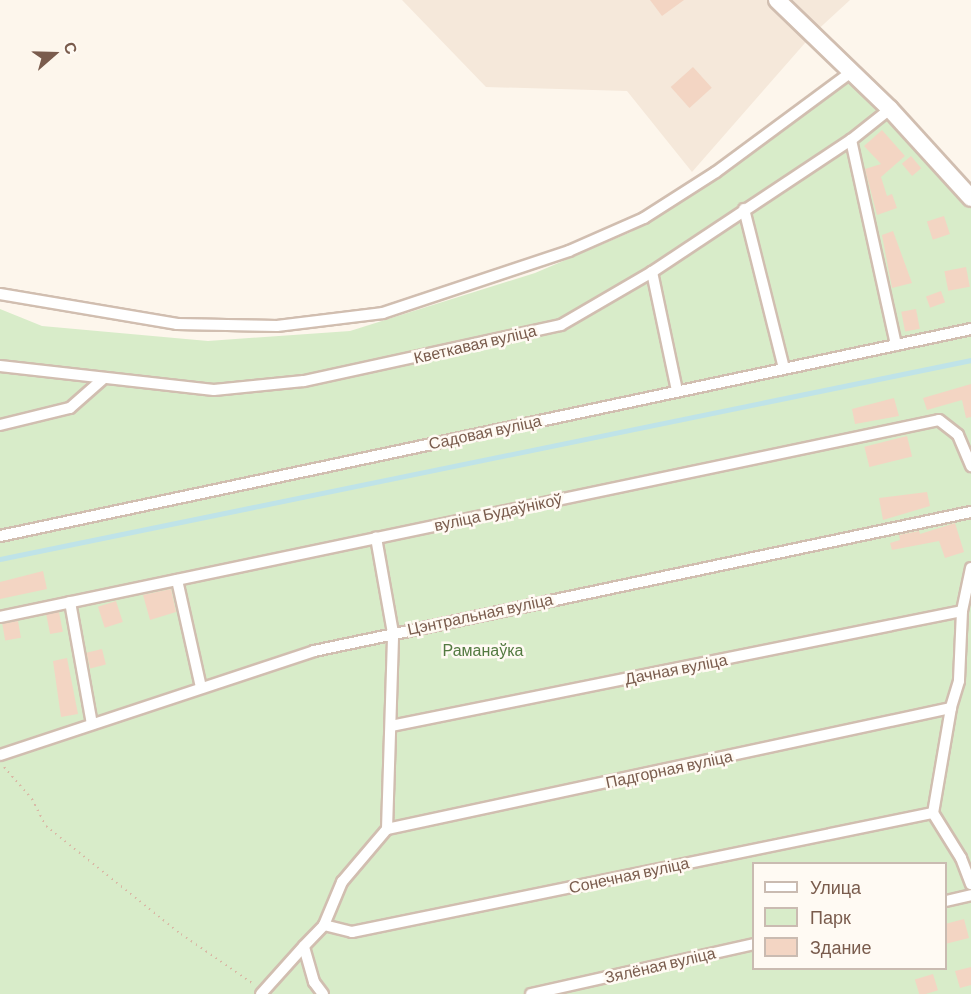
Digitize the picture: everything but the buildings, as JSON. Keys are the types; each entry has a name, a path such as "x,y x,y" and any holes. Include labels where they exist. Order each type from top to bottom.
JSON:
{"main road":[{"path":"777,0 850,73 890,109 971,198"}],"street":[{"path":"0,294 177,324 277,326 383,313 569,251 644,218 716,172 850,73"},
{"name":"Кветкавая вуліца","path":"0,366 214,390 304,381 561,325 652,272 851,140 890,109"},
{"path":"851,140 896,345"},
{"path":"744,209 784,368"},
{"path":"652,272 677,391"},
{"name":"Садовая вуліца","path":"0,536 971,329"},
{"path":"0,424 70,408 104,378"},
{"name":"вуліца Будаўнікоў","path":"0,617 939,420 958,435 971,466"},
{"name":"Цэнтральная вуліца","path":"0,755 314,651 971,512"},
{"path":"262,993 324,925 342,882 387,829 393,633 376,538"},
{"path":"971,568 962,611 959,681 951,708 933,813 961,858 971,884"},
{"path":"177,580 201,687"},
{"path":"70,602 92,724"},
{"name":"Дачная вуліца","path":"391,726 962,611"},
{"name":"Падгорная вуліца","path":"387,829 951,708"},
{"name":"Сонечная вуліца","path":"324,925 352,932 933,813"},
{"path":"947,901 971,896"},
{"name":"Зялёная вуліца","path":"531,994 752,944"},
{"path":"304,946 314,982 323,994"}],"path":[{"path":"0,762 32,799 46,826 181,934 262,993"}],"shaded area":[{"path":"402,0 850,0 812,35 692,172 627,91 486,87"}],"green space":[{"name":"Раманаўка","path":"850,73 971,198 971,994 0,994 0,309 42,326 208,341 350,331 535,273 631,232 780,133"}],"waterway":[{"path":"0,559 971,360"}]}
